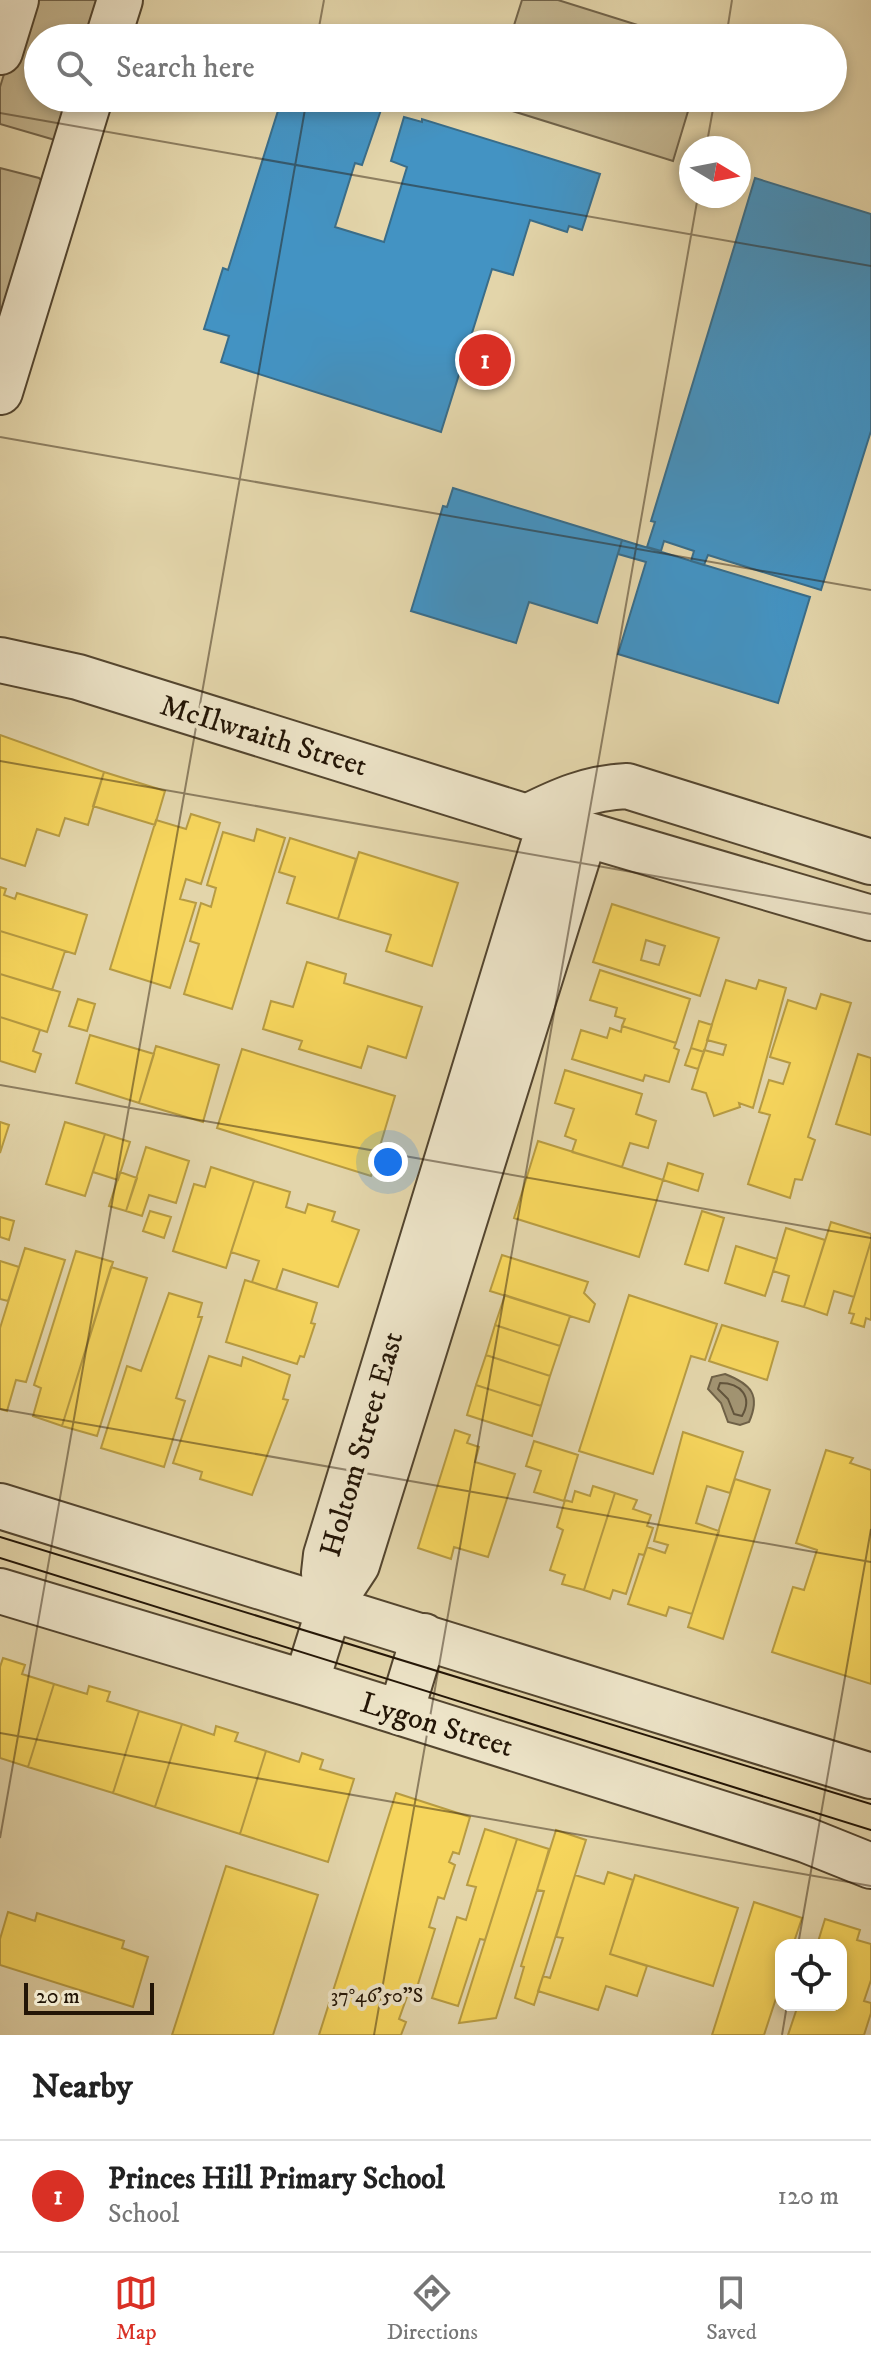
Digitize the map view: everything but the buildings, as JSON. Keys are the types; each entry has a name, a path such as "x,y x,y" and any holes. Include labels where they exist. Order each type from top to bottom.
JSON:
{"street":[{"path":"0,52 16,0"},
{"path":"112,24 120,0"},
{"path":"0,392 86,112"},
{"name":"McIlwraith Street","path":"0,660 78,677 554,825 871,918"},
{"path":"554,825 567,797 595,787 627,786 871,862"},
{"name":"Holtom Street East","path":"330,1606 324,1573 326,1555 554,825"},
{"path":"0,1506 871,1776"},
{"name":"Lygon Street","path":"0,1591 401,1712 806,1840 871,1866"},
{"path":"306,1683 330,1606"},
{"path":"401,1712 424,1636"}],"shaded area":[{"path":"27,0 109,0 101,24 24,24 24,112 70,112 55,140 0,124 0,87"},
{"path":"522,0 558,0 634,24 514,24"},
{"path":"516,112 688,112 673,161"},
{"path":"0,168 39,178 48,187 0,349"}],"water":[{"path":"725,1374 747,1386 754,1398 749,1422 740,1425 728,1422 721,1403 708,1389 712,1377"}],"tram line":[{"path":"0,1537 871,1804"},
{"path":"0,1558 871,1830"}],"place":[{"name":"Princes Hill Primary School","path":"485,360"}]}
